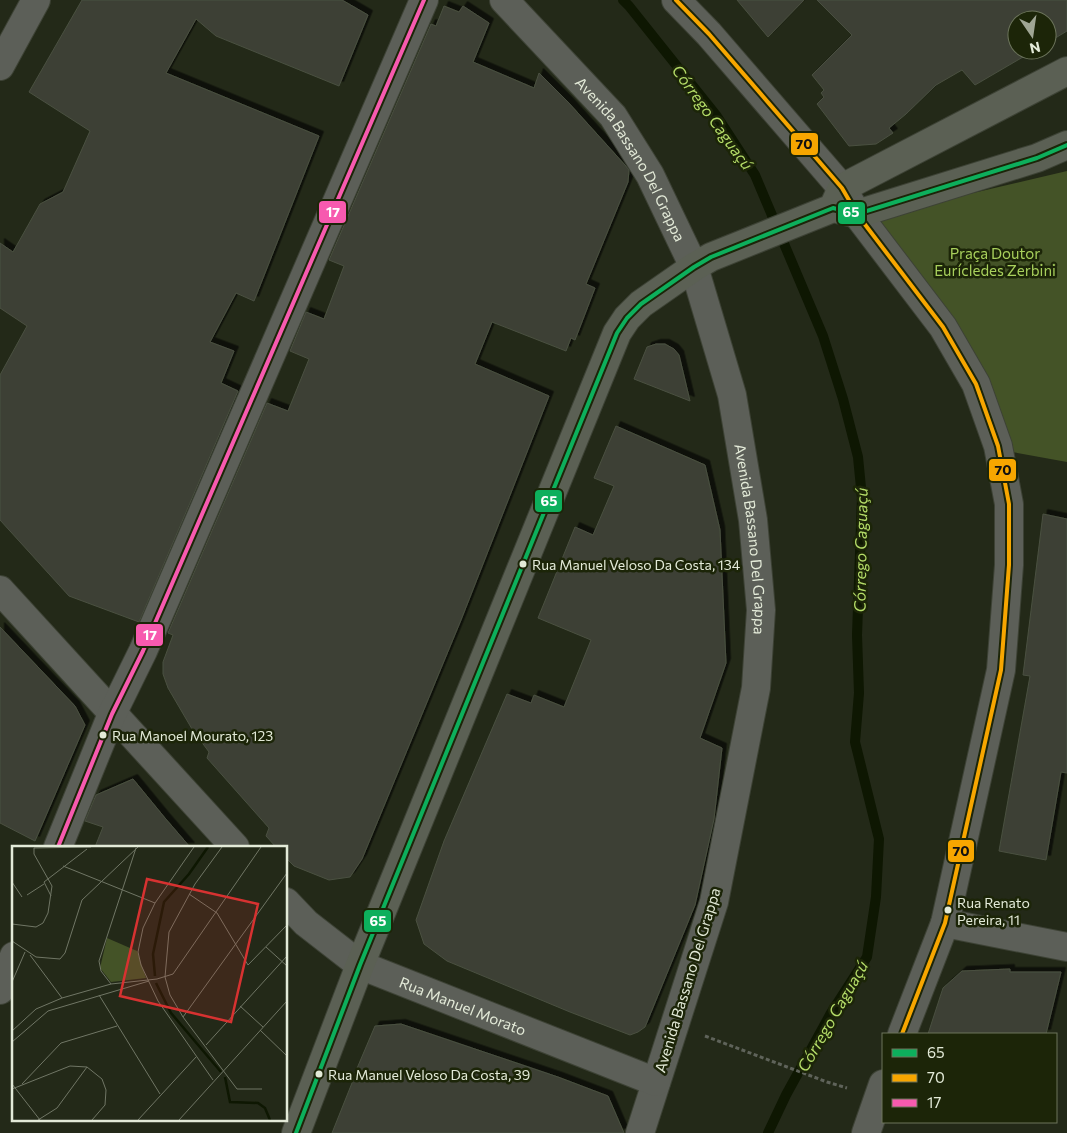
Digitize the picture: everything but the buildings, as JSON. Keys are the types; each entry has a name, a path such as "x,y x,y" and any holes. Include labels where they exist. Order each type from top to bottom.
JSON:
{"main road":[{"path":"296,1133 360,965 617,332 627,318 641,304 702,262 844,203 1067,71"},
{"path":"844,203 1037,158 1067,145"}],"street":[{"path":"0,66 36,0"},
{"path":"58,846 112,714 147,642 424,0"},
{"name":"Avenida Bassano Del Grappa","path":"504,0 613,116 702,262 732,395 753,520 761,610 756,688 714,902 640,1133"},
{"path":"676,0 709,34 943,327 976,384 998,446 1009,504 1009,565 1001,670 945,923 902,1033"},
{"path":"0,590 234,846"},
{"name":"Rua Manuel Morato","path":"288,904 306,923 360,965 656,1082"},
{"path":"945,923 1067,947"},
{"path":"0,990 12,961"},
{"path":"866,1133 882,1087"}],"path":[{"path":"731,1045 827,1082"}],"green space":[{"name":"Praça Doutor Eurícledes Zerbini","path":"1067,171 1067,462 1007,451 866,218"}],"waterway":[{"name":"Córrego Caguaçú","path":"623,0 716,115 755,175 823,336 843,399 858,457 862,498 857,635 859,693 855,742 879,839 876,897 867,957 831,1013 786,1095 768,1133"}],"transit line":[{"name":"17","path":"58,846 112,714 143,651 424,0"},
{"name":"70","path":"676,0 709,34 842,188 857,214 943,327 976,384 998,446 1009,504 1009,565 1001,670 945,923 902,1033"},
{"name":"65","path":"296,1133 360,965 617,333 627,318 641,304 711,257 833,208 857,214 1037,158 1067,145"}],"place":[{"name":"Rua Manuel Veloso Da Costa, 134","path":"523,564"},
{"name":"Rua Manoel Mourato, 123","path":"103,735"},
{"name":"Rua Renato Pereira, 11","path":"948,910"},
{"name":"Rua Manuel Veloso Da Costa, 39","path":"319,1074"}]}
